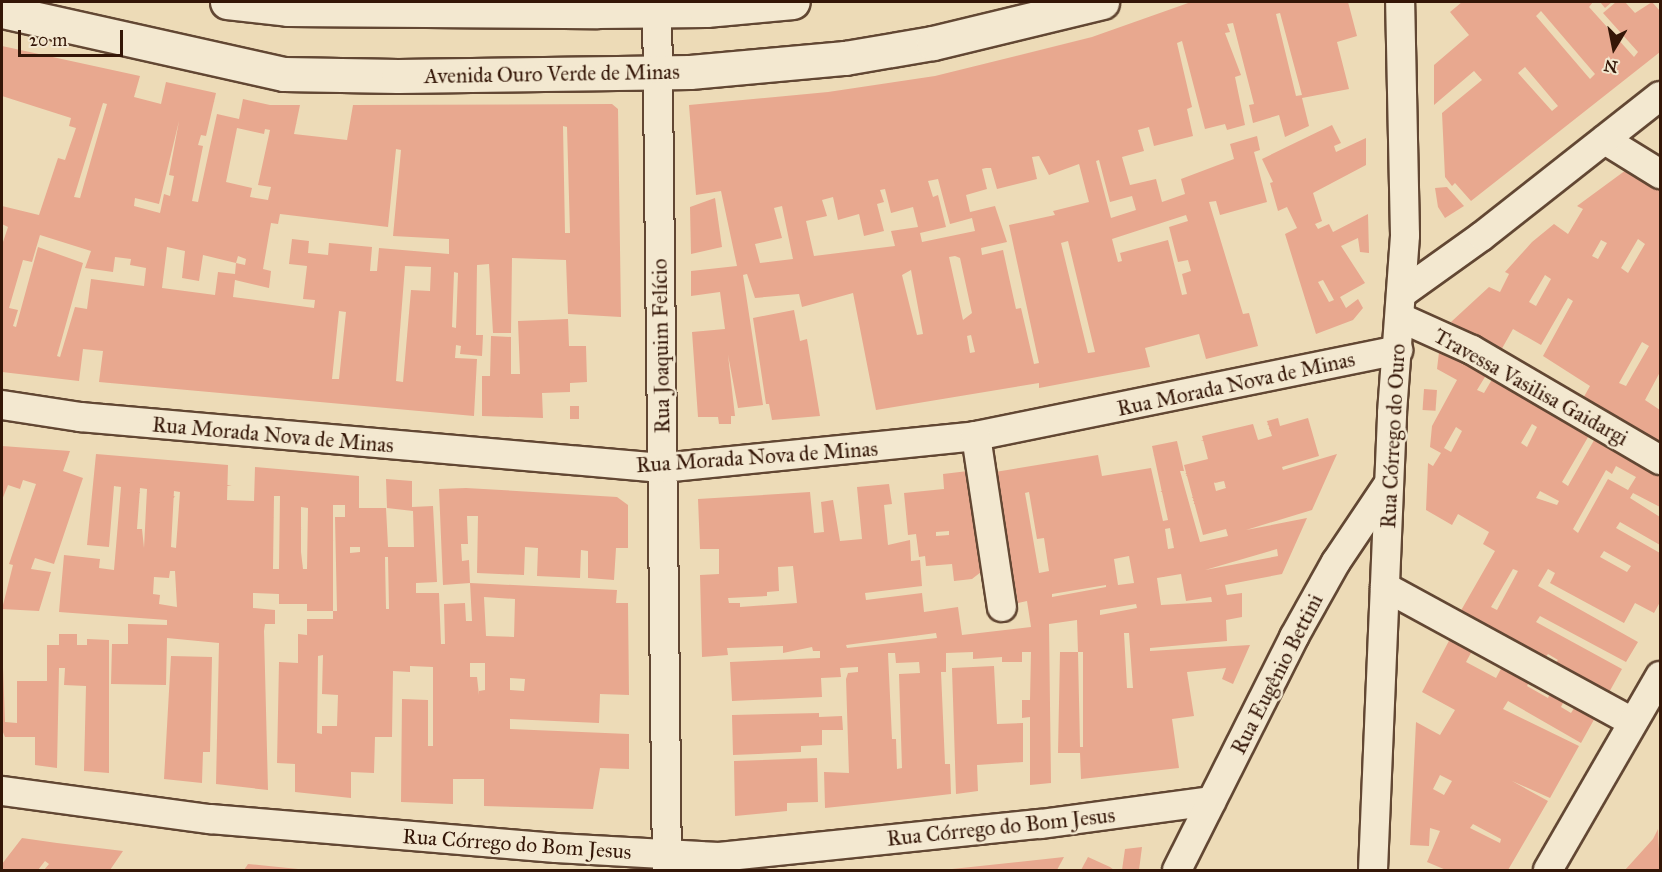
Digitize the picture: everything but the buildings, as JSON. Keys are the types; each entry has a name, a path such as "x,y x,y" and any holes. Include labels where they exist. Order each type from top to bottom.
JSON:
{"street":[{"path":"227,2 288,9 657,6 793,2"},
{"name":"Avenida Ouro Verde de Minas","path":"2,11 284,74 657,72 845,58 933,43 1102,2"},
{"name":"Rua Córrego do Ouro","path":"1373,870 1389,483 1405,235 1400,2"},
{"name":"Rua Joaquim Felício","path":"657,6 667,862"},
{"path":"1401,306 1660,96"},
{"path":"1605,140 1660,174"},
{"name":"Travessa Vasilisa Gaidargi","path":"1401,306 1660,459"},
{"name":"Rua Morada Nova de Minas","path":"2,405 92,418 662,468 976,436 1398,350"},
{"path":"976,436 1002,607"},
{"name":"Rua Eugênio Bettini","path":"1177,870 1299,628 1336,562 1389,483"},
{"path":"1385,587 1633,722"},
{"path":"1548,870 1660,675"},
{"name":"Rua Córrego do Bom Jesus","path":"2,791 210,819 667,862 1041,824 1211,801"}]}
